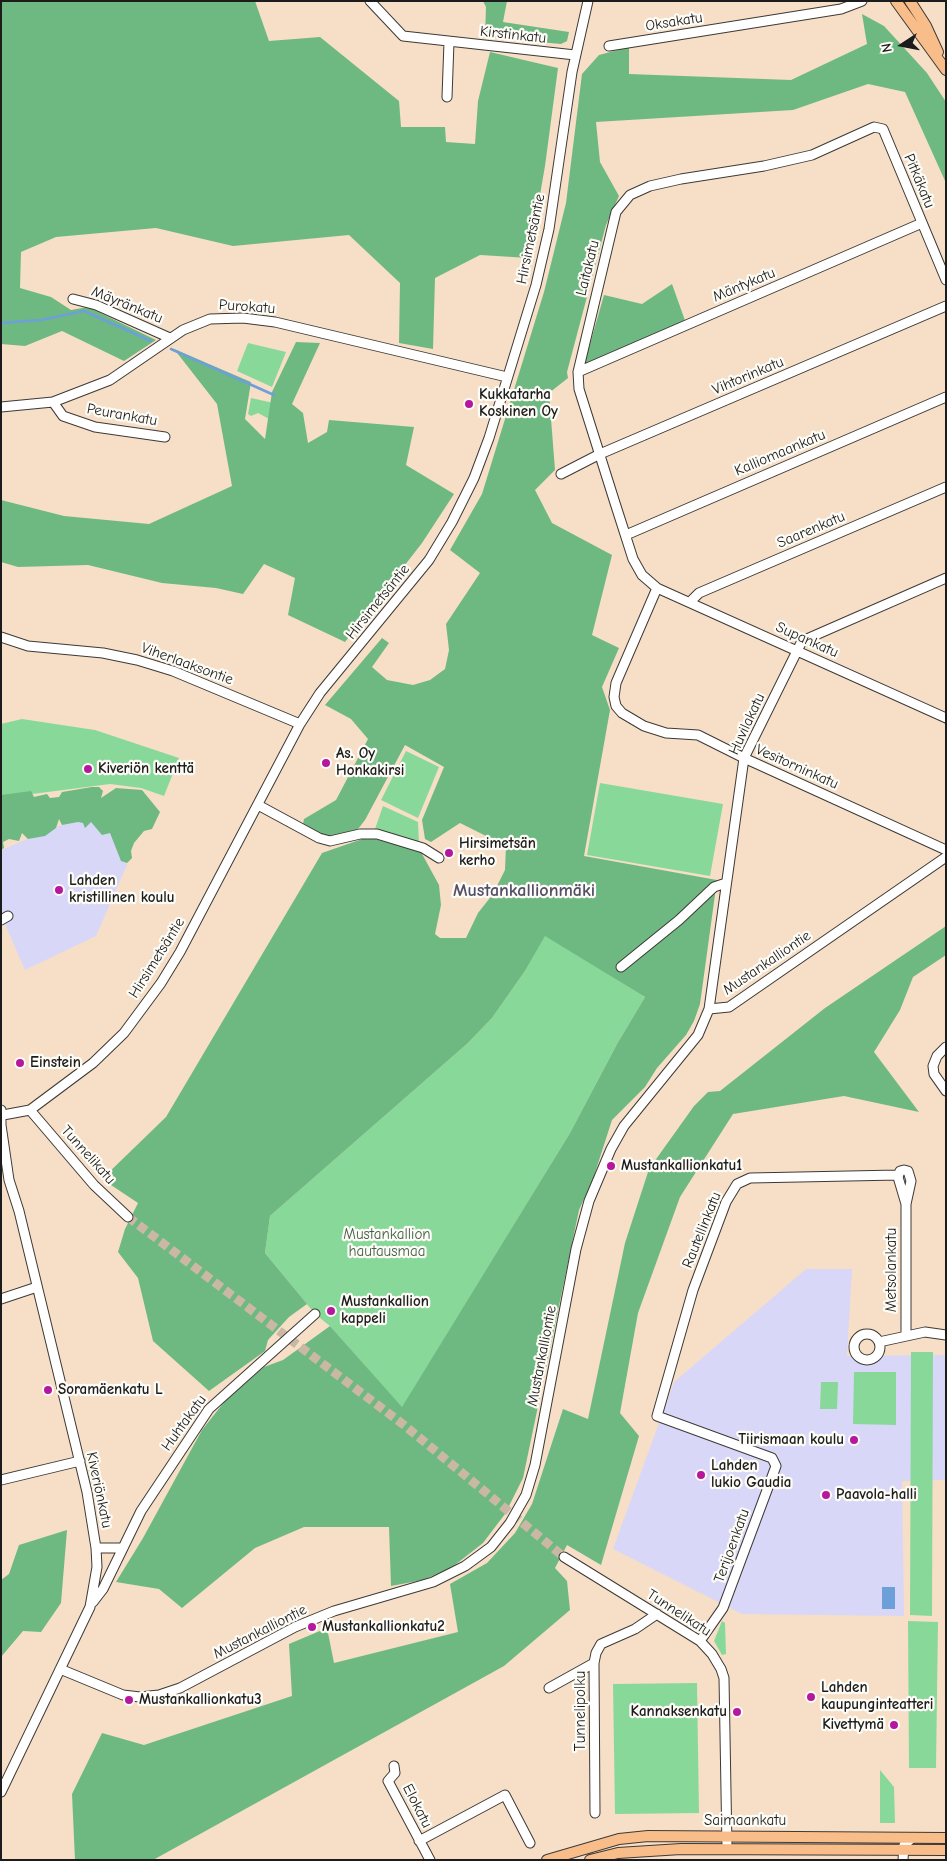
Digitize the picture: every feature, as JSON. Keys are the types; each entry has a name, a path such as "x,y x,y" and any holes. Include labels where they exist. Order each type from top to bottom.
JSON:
{"main road":[{"path":"896,1 946,70"},
{"path":"910,1 926,26 946,70"},
{"name":"Saimaankatu","path":"547,1860 619,1839 648,1836 726,1836 946,1850"},
{"name":"Saimaankatu","path":"590,1860 647,1850 907,1848 946,1838"}],"street":[{"name":"Kirstinkatu","path":"370,1 402,36 575,55"},
{"name":"Hirsimetsäntie","path":"2,1112 30,1110 93,1063 124,1033 161,983 300,724 320,693 429,560 452,522 474,478 536,285 549,229 561,133 575,55 588,1"},
{"name":"Oksakatu","path":"609,46 841,9 862,1"},
{"path":"447,97 449,42"},
{"name":"Pitkäkatu","path":"874,128 883,129 946,280"},
{"name":"Laitakatu","path":"657,588 642,576 633,559 579,389 578,372 616,212 630,195 650,186 681,179 764,166 812,155 874,128"},
{"name":"Mäntykatu","path":"578,372 922,223"},
{"name":"Mäyränkatu","path":"73,299 96,304 170,338"},
{"name":"Vihtorinkatu","path":"561,474 600,454 946,306"},
{"name":"Purokatu","path":"1,407 53,402 110,380 183,330 210,319 243,318 275,322 507,377"},
{"name":"Kalliomaankatu","path":"626,535 946,397"},
{"name":"Peurankatu","path":"53,402 62,416 95,427 165,437"},
{"name":"Saarenkatu","path":"690,602 699,593 946,487"},
{"name":"Huvilakatu","path":"709,1009 744,758 797,650 802,641 946,578"},
{"name":"Supankatu","path":"657,588 946,718"},
{"name":"Vesitorninkatu","path":"657,588 616,683 614,697 616,706 632,720 644,726 666,733 698,735 744,758 946,850"},
{"name":"Viherlaaksontie","path":"1,637 28,646 103,653 173,670 300,724"},
{"path":"258,805 319,838 330,841 360,834 377,834 423,848 439,858"},
{"name":"Mustankalliontie","path":"60,1669 123,1695 140,1697 159,1695 180,1688 306,1623 334,1611 433,1582 464,1566 491,1547 510,1523 526,1495 535,1466 576,1249 589,1201 611,1149 624,1126 698,1035 709,1009 729,1007 946,857"},
{"path":"621,967 679,920 714,888 726,883"},
{"path":"946,1047 937,1056 933,1066 934,1074 946,1091"},
{"name":"Tunnelikatu","path":"30,1110 94,1185 128,1217"},
{"name":"Kiveriönkatu","path":"1,1792 90,1607 96,1567 96,1548 80,1461 19,1211 9,1180 1,1125 2,1112"},
{"name":"Kiveriönkatu","path":"1,1167 9,1180"},
{"name":"Metsolankatu","path":"898,1174 904,1170 908,1171 910,1176 910,1188 906,1204 906,1336"},
{"name":"Rautellinkatu","path":"657,1416 693,1290 726,1202 737,1184 750,1178 898,1174"},
{"path":"1,1299 37,1287"},
{"name":"Huhtakatu","path":"90,1607 103,1589 141,1511 209,1409 314,1314"},
{"path":"879,1342 906,1336 925,1338 942,1335"},
{"name":"Terijoenkatu","path":"657,1416 772,1458 776,1462 723,1608 700,1641"},
{"path":"1,1480 80,1461"},
{"path":"96,1548 123,1548"},
{"name":"Tunnelikatu","path":"564,1557 700,1641 712,1654 724,1678 726,1848"},
{"name":"Tunnelipolku","path":"595,1813 594,1663 601,1644 635,1629 657,1614"},
{"path":"549,1688 594,1663"},
{"name":"Elokatu","path":"394,1766 395,1773 388,1781 430,1860"},
{"path":"419,1841 505,1795 530,1843"}],"shaded area":[{"name":"Lahden kristillinen koulu","path":"100,809 127,865 96,936 25,970 1,915 1,850"},
{"path":"806,1269 852,1269 847,1356 946,1355 946,1480 902,1481 904,1616 742,1614 613,1549 674,1382"}],"green space":[{"path":"1,1 255,1 269,41 320,37 399,101 401,127 445,127 446,142 475,144 478,101 490,52 558,68 545,166 529,258 480,255 435,278 433,349 399,343 400,283 349,235 233,246 156,228 56,237 21,252 20,288 51,297 71,310 88,307 156,340 124,361 62,331 25,346 1,344"},
{"path":"483,1 507,1 503,22 569,32 567,41 561,44 485,37 486,7"},
{"path":"862,14 884,26 927,73 946,102 946,183 905,92 868,84 793,110 596,122 600,162 619,196 606,225 567,372 568,378 549,393 555,470 535,490 552,523 612,555 592,635 619,648 602,687 610,710 584,856 717,880 700,1004 694,1021 686,1035 657,1068 645,1087 612,1120 593,1179 579,1210 523,1478 505,1514 483,1543 451,1568 423,1580 391,1586 389,1527 304,1527 255,1548 182,1608 159,1589 116,1582 143,1538 202,1430 225,1401 264,1367 283,1360 330,1326 402,1407 570,1133 617,1044 645,997 545,936 525,971 492,1018 468,1043 270,1216 265,1253 307,1304 289,1317 268,1340 265,1351 209,1391 153,1341 138,1278 118,1252 125,1229 138,1203 102,1179 166,1117 322,853 368,837 421,852 439,885 441,905 435,934 440,938 466,938 478,913 493,894 505,870 506,846 460,823 431,842 425,839 422,820 444,767 405,745 365,820 358,829 346,836 330,839 303,824 304,819 336,800 368,739 351,719 325,705 382,638 389,643 372,667 387,680 413,685 430,680 445,669 449,650 446,624 480,573 450,550 482,494 544,292 566,203 582,74 599,55 629,47 629,74 791,80 867,44"},
{"path":"672,284 688,329 582,372 604,295 642,304"},
{"path":"296,342 320,343 292,404 303,413 308,443 327,432 329,420 414,427 406,465 454,494 422,543 345,642 288,615 295,578 264,564 243,594 216,588 162,583 88,565 18,567 1,562 1,500 64,516 149,524 232,486 217,404 174,349 251,382 245,419 265,439 272,392"},
{"path":"248,343 286,352 272,387 237,371"},
{"path":"251,398 278,404 273,421 258,413 251,416 248,414"},
{"name":"Kiveriön kenttä","path":"22,719 95,730 179,758 164,796 141,788 110,784 1,798 1,724"},
{"path":"406,751 439,767 418,818 381,800"},
{"path":"600,783 723,804 710,876 587,855"},
{"path":"99,787 103,791 101,798 116,788 142,790 160,812 152,829 144,831 134,843 131,851 132,858 127,863 121,861 110,833 102,835 91,822 85,828 83,823 78,822 62,825 59,819 56,828 45,836 28,839 22,833 19,841 9,839 3,842 4,848 1,850 1,795 31,791 34,797 47,794 50,798 59,797 62,792"},
{"path":"383,806 418,822 419,843 375,829"},
{"path":"946,926 946,955 913,977 900,1010 874,1052 919,1112 844,1096 733,1114 680,1197 638,1313 620,1413 639,1436 601,1565 567,1545 555,1568 567,1581 570,1610 504,1666 153,1860 75,1860 72,1794 102,1733 144,1745 292,1696 289,1644 327,1628 334,1663 458,1632 450,1584 487,1563 515,1533 532,1504 563,1409 588,1419 625,1243 649,1169 694,1106 708,1092 720,1091 825,1008"},
{"name":"Mustankallion hautausmaa","path":"545,935 645,997 617,1044 570,1133 402,1408 330,1326 315,1314 265,1253 270,1216 468,1043 492,1018 525,971"},
{"path":"911,1352 933,1352 932,1616 910,1615"},
{"path":"854,1372 896,1372 896,1425 853,1424"},
{"path":"821,1382 838,1382 837,1409 820,1409"},
{"path":"67,1530 61,1603 41,1632 23,1631 1,1657 1,1580 9,1574 19,1545"},
{"path":"722,1621 725,1623 726,1654 722,1655 714,1641"},
{"path":"908,1621 938,1622 936,1768 909,1768"},
{"path":"697,1683 699,1813 615,1814 613,1684"},
{"path":"880,1770 894,1787 895,1823 880,1823"}],"water":[{"path":"882,1587 895,1587 895,1609 882,1609"}],"waterway":[{"path":"1,323 41,320 84,311 151,341"},
{"path":"171,349 274,395"}],"tunnel":[{"path":"128,1217 404,1425 564,1557"}],"place":[{"name":"Kukkatarha Koskinen Oy","path":"469,404"},
{"name":"As. Oy Honkakirsi","path":"326,763"},
{"name":"Kiveriön kenttä","path":"88,769"},
{"name":"Hirsimetsän kerho","path":"449,853"},
{"name":"Lahden kristillinen koulu","path":"59,890"},
{"name":"Einstein","path":"20,1063"},
{"name":"Mustankallionkatu1","path":"611,1166"},
{"name":"Mustankallion kappeli","path":"331,1311"},
{"name":"Soramäenkatu L","path":"48,1390"},
{"name":"Tiirismaan koulu","path":"854,1440"},
{"name":"Lahden lukio Gaudia","path":"701,1475"},
{"name":"Paavola-halli","path":"826,1495"},
{"name":"Mustankallionkatu2","path":"312,1627"},
{"name":"Lahden kaupunginteatteri","path":"811,1697"},
{"name":"Mustankallionkatu3","path":"129,1700"},
{"name":"Kannaksenkatu","path":"737,1712"},
{"name":"Kivettymä","path":"894,1725"}],"district":[{"name":"Mustankallionmäki","path":"524,891"}]}
